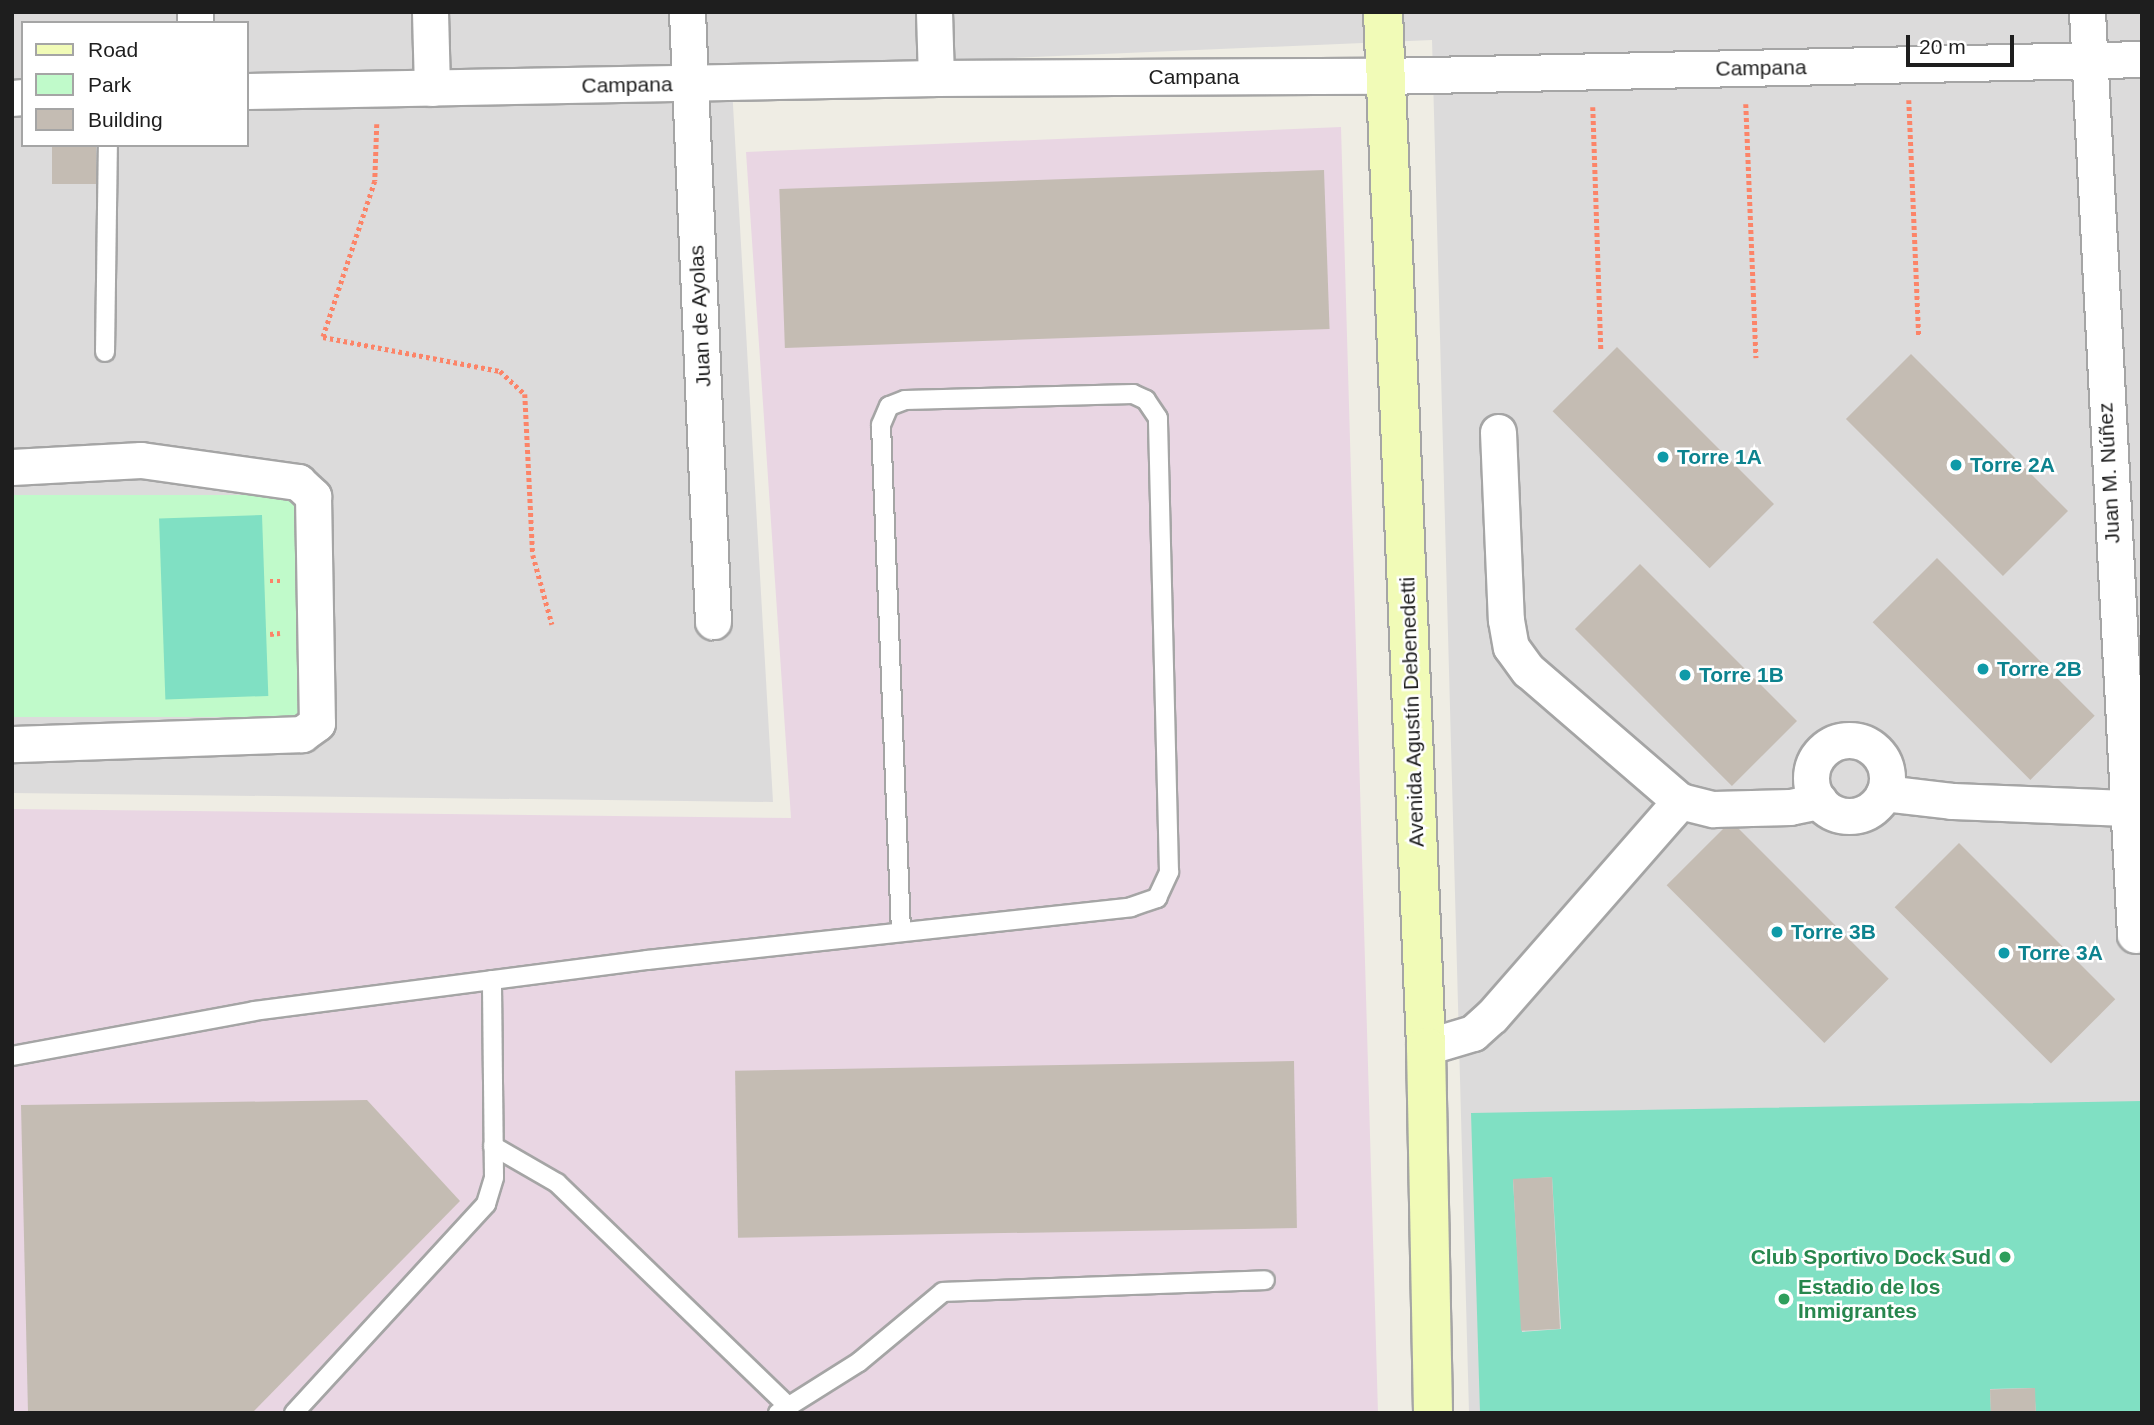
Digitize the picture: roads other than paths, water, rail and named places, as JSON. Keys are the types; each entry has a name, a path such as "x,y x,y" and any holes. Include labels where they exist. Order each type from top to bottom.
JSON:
{"main road":[{"name":"Avenida Agustín Debenedetti","path":"1383,12 1426,1047 1433,1413"}],"street":[{"path":"430,12 432,88"},
{"name":"Juan de Ayolas","path":"687,12 713,621"},
{"path":"934,12 936,78"},
{"name":"Juan M. Núñez","path":"2087,12 2135,934"},
{"name":"Campana","path":"248,91 377,91 936,78 1384,76 2142,59"},
{"path":"1498,432 1506,620 1511,647 1528,670 1680,801 1713,809 1790,807 1819,801"},
{"path":"12,467 141,460 298,482 313,496 317,723 302,734 12,744"},
{"path":"1847,740 1872,747 1881,756 1888,781 1884,793 1870,810 1860,814 1836,813 1819,801 1811,785 1815,759 1823,749 1847,740"},
{"path":"1884,793 1952,801 2127,808"},
{"path":"1426,1047 1473,1033 1492,1016 1680,801"}],"lane":[{"path":"105,352 108,147"},
{"path":"12,1056 254,1012 492,980 1131,907 1157,898 1168,872 1158,418 1146,400 1133,394 905,400 889,406 881,425 901,932"},
{"path":"294,1413 486,1204 494,1177 492,980"},
{"path":"493,1146 557,1183 783,1409 859,1362 943,1292 1265,1280"}],"place":[{"name":"Torre 1A","path":"1663,457"},
{"name":"Torre 2A","path":"1956,465"},
{"name":"Torre 2B","path":"1983,669"},
{"name":"Torre 1B","path":"1685,675"},
{"name":"Torre 3B","path":"1777,932"},
{"name":"Torre 3A","path":"2004,953"},
{"name":"Club Sportivo Dock Sud","path":"2005,1257"},
{"name":"Estadio de los Inmigrantes","path":"1784,1299"}]}
